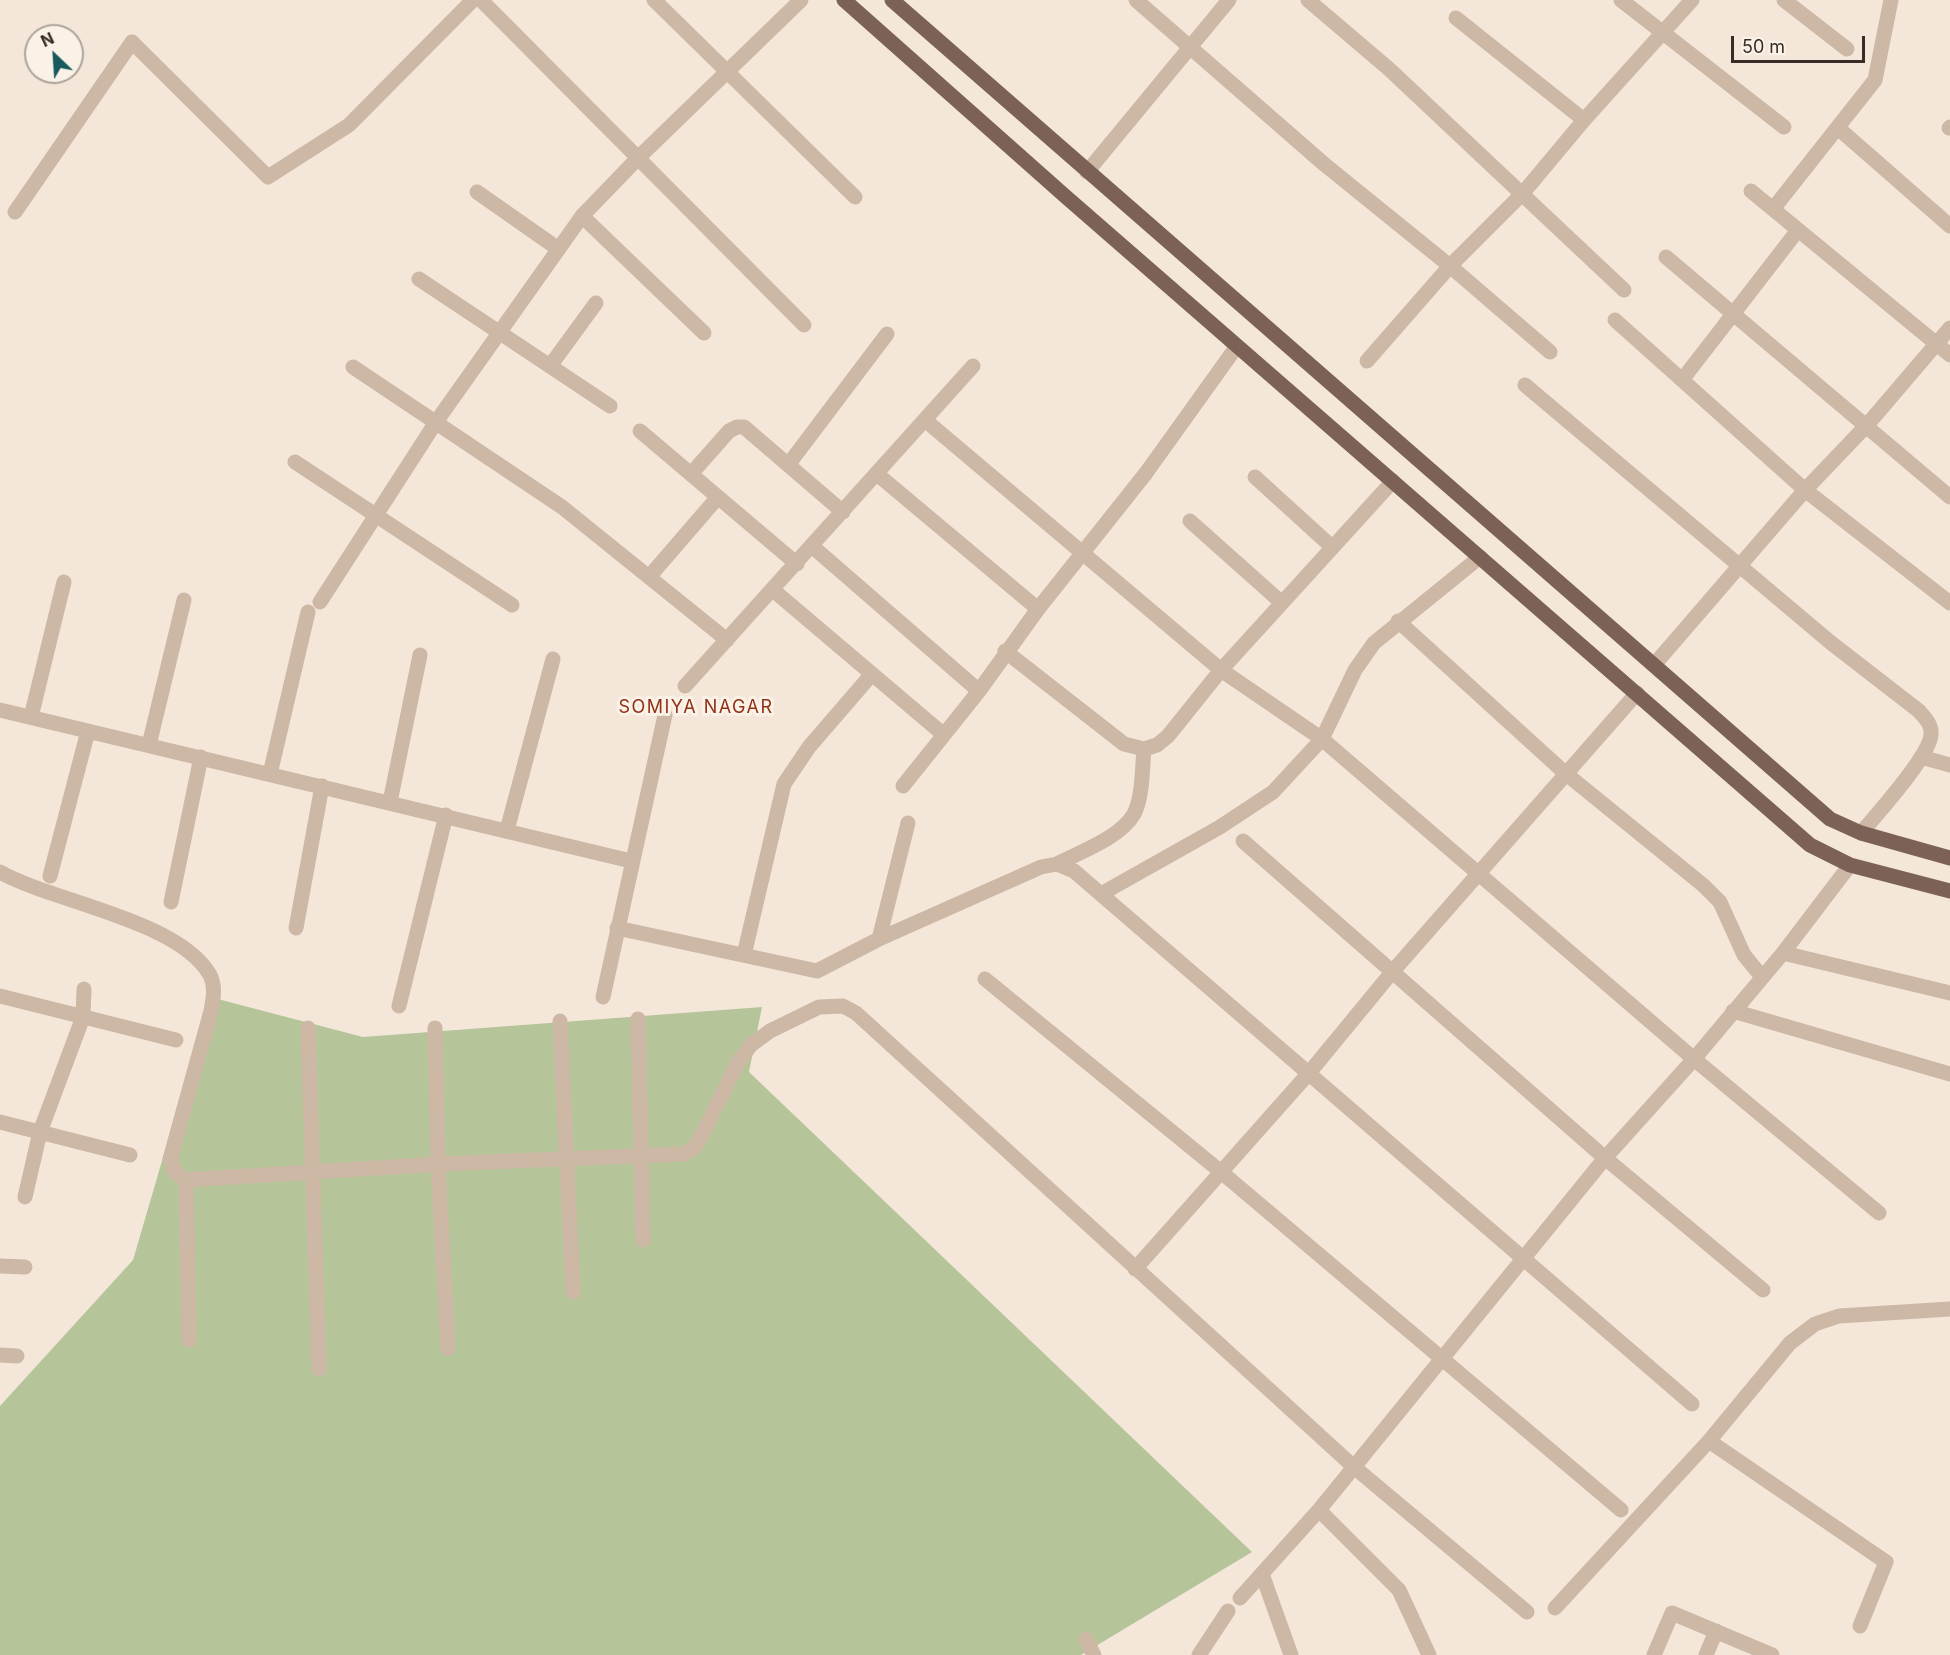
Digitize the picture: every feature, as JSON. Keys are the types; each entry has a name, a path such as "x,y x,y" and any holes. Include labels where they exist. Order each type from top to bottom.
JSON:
{"main road":[{"path":"844,0 1810,845 1850,865 1950,891"},
{"path":"892,0 1830,819 1861,833 1950,858"}],"street":[{"path":"15,212 132,42 268,177 349,125 473,0"},
{"path":"481,0 804,325"},
{"path":"654,0 855,197"},
{"path":"270,774 314,607 498,331 582,216 638,158 801,0"},
{"path":"1136,0 1324,164 1450,266 1550,352"},
{"path":"1087,172 1229,0"},
{"path":"1308,0 1389,69 1624,290"},
{"path":"1621,0 1784,128"},
{"path":"1367,362 1450,266 1522,193 1692,0"},
{"path":"1784,0 1847,50"},
{"path":"1773,209 1875,80 1891,0"},
{"path":"1456,18 1584,120"},
{"path":"1838,128 1950,226"},
{"path":"1750,191 1950,355"},
{"path":"477,192 557,248"},
{"path":"582,216 704,333"},
{"path":"1682,380 1798,230"},
{"path":"1666,257 1950,497"},
{"path":"419,279 610,406"},
{"path":"550,366 596,303"},
{"path":"1615,320 1805,490 1950,603"},
{"path":"1654,665 1805,490 1867,425 1950,328"},
{"path":"788,465 886,334"},
{"path":"903,786 979,691 1005,651 1146,473 1237,346"},
{"path":"685,686 813,547 973,366"},
{"path":"353,367 562,507 727,640"},
{"path":"1525,385 1830,642 1919,711 1929,723 1931,736 1922,757 1861,833"},
{"path":"925,420 1221,670 1322,739 1694,1059 1879,1213"},
{"path":"691,474 729,431 737,427 744,427 843,512"},
{"path":"640,431 797,564"},
{"path":"295,462 512,606"},
{"path":"877,474 1038,609"},
{"path":"1255,477 1332,547"},
{"path":"1005,651 1124,744 1144,750 1157,745 1168,736 1221,670 1392,481"},
{"path":"649,577 718,497"},
{"path":"1190,521 1282,603"},
{"path":"813,547 979,691"},
{"path":"1101,894 1220,827 1273,792 1322,739 1355,670 1374,643 1398,621 1480,557"},
{"path":"31,717 64,582"},
{"path":"773,590 944,735"},
{"path":"149,745 184,600"},
{"path":"1398,621 1565,773 1703,885 1720,902 1744,955 1762,977"},
{"path":"390,802 420,656"},
{"path":"507,830 553,659"},
{"path":"744,955 784,784 809,747 872,674"},
{"path":"1135,1269 1309,1073 1394,971 1636,693"},
{"path":"0,710 631,861"},
{"path":"603,998 631,861 665,715"},
{"path":"50,876 88,730"},
{"path":"617,928 817,971 879,939 1041,867 1057,864 1111,835 1128,822 1135,812 1144,750"},
{"path":"171,902 201,757"},
{"path":"1922,757 1950,765"},
{"path":"296,928 322,786"},
{"path":"399,1006 446,815"},
{"path":"879,939 908,824"},
{"path":"1243,842 1394,971 1605,1158 1763,1290"},
{"path":"1057,864 1074,871 1692,1404"},
{"path":"1240,1598 1319,1510 1605,1158 1694,1059 1783,953 1850,865"},
{"path":"0,872 133,923 173,942 202,963 211,977 214,993 211,1011 170,1159 175,1172 186,1180 438,1164 684,1154 694,1148 738,1062 752,1045 770,1031 819,1007 843,1006 856,1013 910,1060 1135,1269 1354,1467 1527,1612"},
{"path":"1783,953 1950,993"},
{"path":"985,979 1220,1171 1621,1510"},
{"path":"25,1197 40,1132 83,1017 84,989"},
{"path":"0,996 176,1040"},
{"path":"1733,1011 1950,1074"},
{"path":"638,1019 643,1240"},
{"path":"560,1021 573,1292"},
{"path":"308,1028 319,1370"},
{"path":"435,1028 438,1164 448,1348"},
{"path":"0,1122 130,1155"},
{"path":"186,1180 189,1340"},
{"path":"0,1266 25,1268"},
{"path":"1555,1608 1709,1441 1790,1343 1815,1324 1839,1316 1950,1309"},
{"path":"0,1355 17,1356"},
{"path":"1709,1441 1886,1562 1860,1626"},
{"path":"1319,1510 1399,1590 1429,1655"},
{"path":"1262,1574 1291,1655"},
{"path":"1199,1655 1228,1611"},
{"path":"1654,1655 1672,1613 1772,1655"},
{"path":"1706,1655 1716,1631"},
{"path":"1086,1639 1094,1655"}],"green space":[{"path":"210,997 363,1037 762,1007 749,1072 1252,1552 1081,1655 0,1655 0,1406 133,1260"}],"district":[{"name":"SOMIYA NAGAR","path":"696,708"}]}
